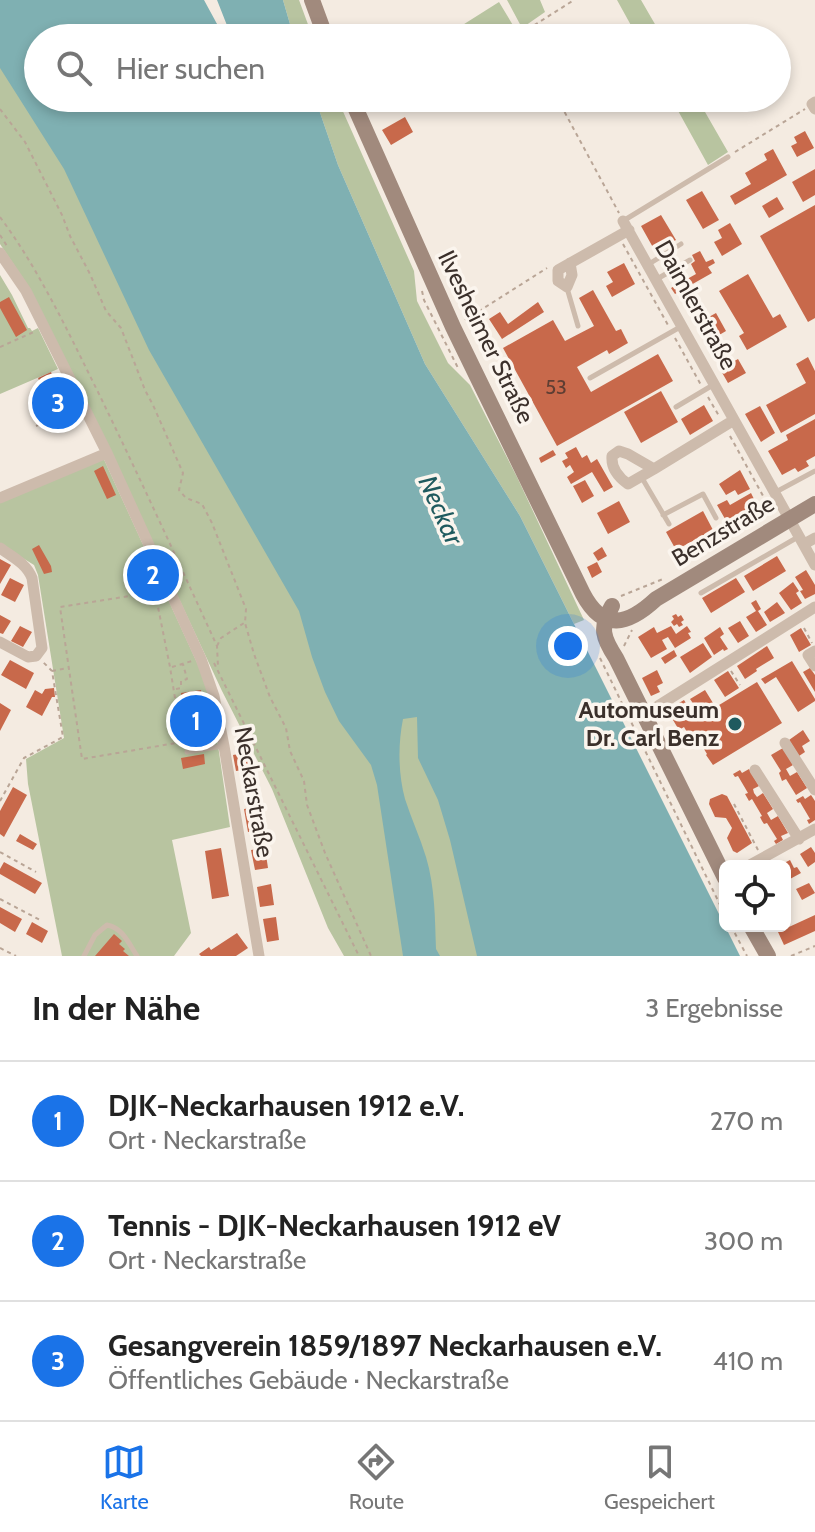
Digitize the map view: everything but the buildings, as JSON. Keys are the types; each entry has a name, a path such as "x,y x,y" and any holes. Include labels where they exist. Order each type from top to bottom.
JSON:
{"main road":[{"path":"312,0 321,24"},
{"name":"Ilvesheimer Straße","path":"357,112 453,327 590,608 597,614 611,615"},
{"name":"Benzstraße","path":"611,615 630,618 637,615 656,599 781,517 815,504"},
{"path":"611,615 616,658 719,866"},
{"path":"754,932 768,956"}],"street":[{"name":"Daimlerstraße","path":"558,270 623,229 656,279 677,329 729,423 774,493 781,517 801,540 815,565"},
{"name":"Neckarstraße","path":"0,253 26,291 107,453 198,650 214,696 224,746 259,956"},
{"path":"558,270 558,281 567,287 572,275 570,263"},
{"path":"654,469 619,451 612,456 612,464 628,484 642,477 729,423"},
{"path":"0,498 107,453"},
{"path":"801,540 815,538"},
{"path":"0,548 29,569 42,648 36,656 28,657 0,642"},
{"path":"658,706 815,607"},
{"path":"815,649 808,655 815,666"},
{"path":"785,743 815,790"},
{"path":"755,770 799,839"},
{"path":"762,859 815,829"}],"lane":[{"path":"623,229 728,157"},
{"path":"648,265 681,244"},
{"path":"656,279 690,260"},
{"path":"567,287 578,326"},
{"path":"590,378 677,329"},
{"path":"676,407 709,387"},
{"path":"774,493 815,471"},
{"path":"642,477 669,524"},
{"path":"663,515 703,494 716,518"},
{"path":"701,593 801,540"},
{"path":"187,752 224,746"},
{"path":"84,956 95,935 107,925 120,931 137,956"}],"path":[{"path":"536,24 574,0"},
{"path":"728,157 814,105"},
{"path":"0,109 25,142 106,311 121,328 183,473 179,490 186,498 202,504 212,523 246,609 245,623 270,697 286,728 290,751 304,781 307,805 371,956"},
{"path":"564,112 623,229 781,517"},
{"path":"0,217 20,244 52,299 217,646 218,671 214,696"},
{"path":"453,327 549,267 558,270"},
{"path":"0,347 44,328"},
{"path":"36,426 83,406"},
{"path":"716,518 729,541"},
{"path":"129,589 130,596"},
{"path":"628,594 635,591"},
{"path":"155,592 182,742 82,759 60,607 130,596 155,592"},
{"path":"798,618 815,649"},
{"path":"217,646 221,638 245,623"},
{"path":"599,655 719,903"},
{"path":"0,801 24,758 63,737 52,671 36,656"},
{"path":"170,667 190,662"},
{"path":"726,663 740,685"},
{"path":"174,689 181,688 181,681 187,679 183,664"},
{"path":"52,671 69,668"},
{"path":"218,671 359,956"},
{"path":"734,804 762,859"},
{"path":"0,852 36,872"},
{"path":"0,899 42,921"},
{"path":"734,932 747,956"},
{"path":"791,956 815,946"},
{"path":"0,948 16,956"},
{"path":"807,949 810,956"}],"green space":[{"path":"0,0 24,24 24,112 48,112 668,956 344,956 328,928 272,789 222,691 103,436 30,289 0,244"},
{"path":"283,0 299,0 308,24 290,24"},
{"path":"507,0 540,0 545,12 528,24 520,24"},
{"path":"617,0 641,0 655,24 630,24"},
{"path":"499,2 512,24 464,24"},
{"path":"320,112 343,112 414,271 417,301 448,363 470,385 584,620 574,624 520,516 425,364 338,165"},
{"path":"679,112 705,112 728,152 708,165"},
{"path":"0,275 28,328 32,331 38,328 58,369 0,394"},
{"path":"102,455 210,691 230,827 172,840 191,933 174,956 62,956 28,784 26,759 64,738 38,575 34,565 0,544 0,501"}],"water":[{"path":"0,0 204,0 217,24 24,24 24,106 0,68"},
{"path":"217,0 283,0 290,24 226,24"},
{"name":"Neckar","path":"28,112 320,112 338,165 425,364 520,516 719,914 719,932 728,932 740,956 477,956 450,840 438,800 418,758 417,717 403,719 400,769 405,799 429,868 436,949 440,956 403,956 377,785 371,765 339,721 325,692 299,611 149,350 64,169"}],"place":[{"name":"Gesangverein 1859/1897 Neckarhausen e.V.","path":"58,403"},
{"name":"Tennis - DJK-Neckarhausen 1912 eV","path":"153,575"},
{"name":"DJK-Neckarhausen 1912 e.V.","path":"196,721"},
{"name":"Automuseum Dr. Carl Benz","path":"735,724"}]}
